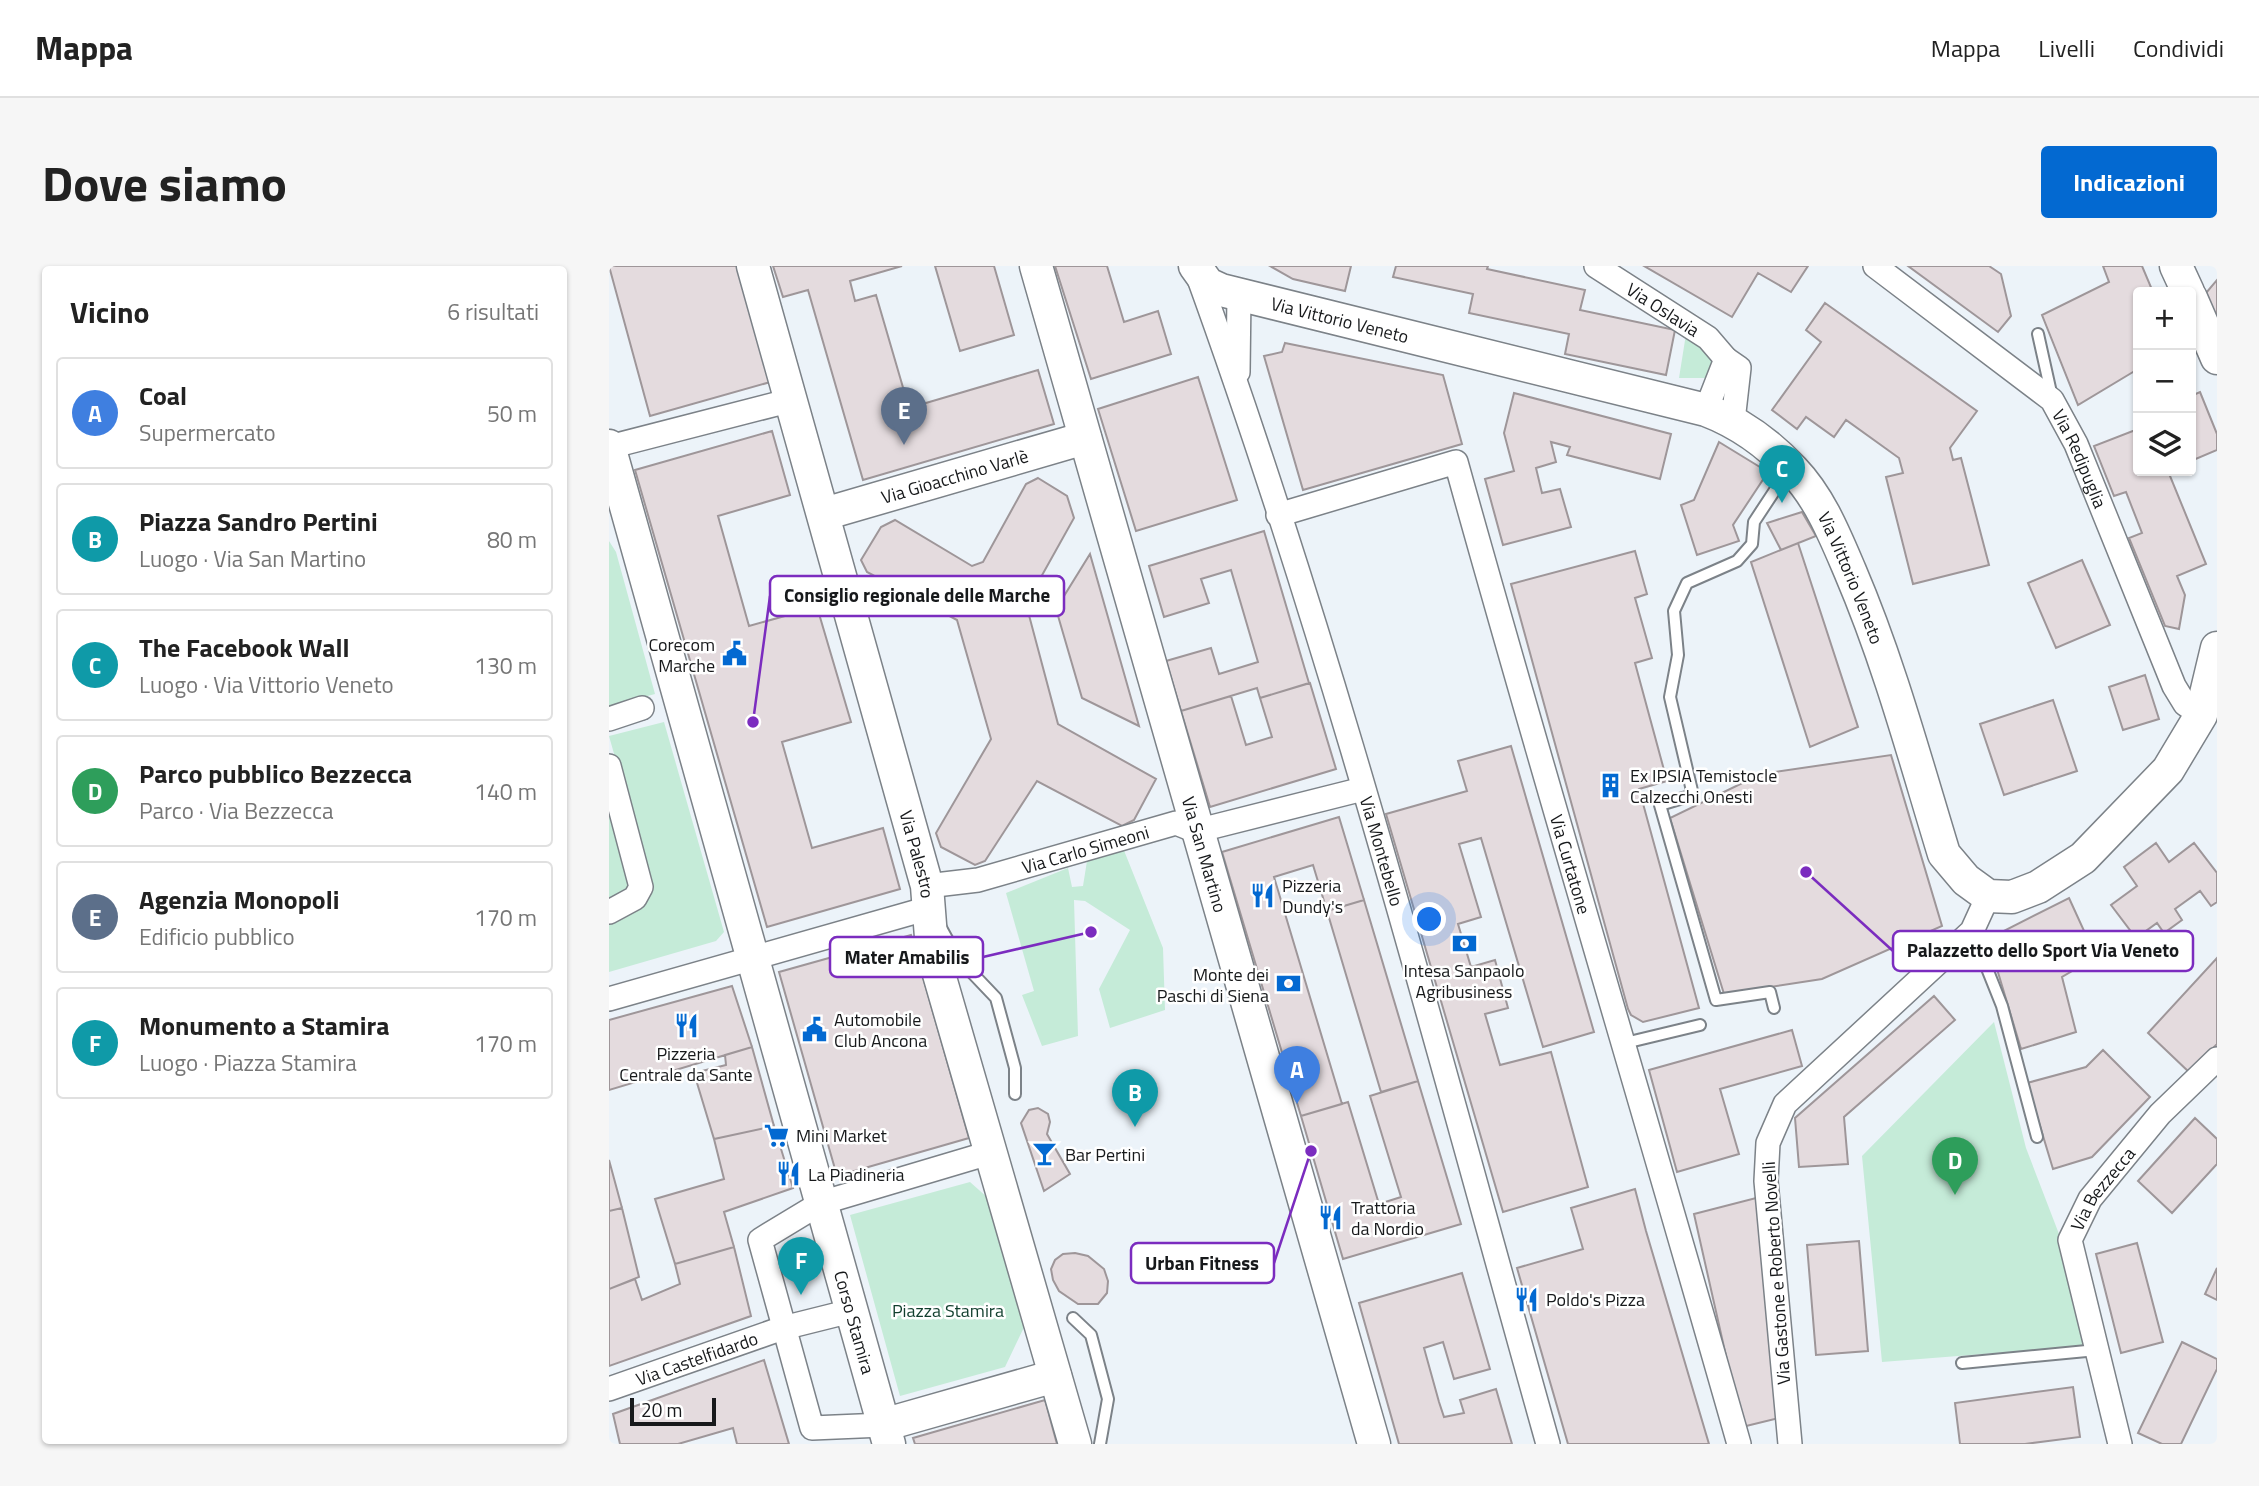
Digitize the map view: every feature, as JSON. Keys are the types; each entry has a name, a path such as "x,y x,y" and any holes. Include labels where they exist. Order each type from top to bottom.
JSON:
{"street":[{"name":"Via Palestro","path":"753,266 824,514 928,897 932,950 1075,1444"},
{"name":"Via San Martino","path":"1036,266 1374,1444"},
{"name":"Via Oslavia","path":"1596,266 1708,338 1726,359 1720,415"},
{"name":"Via Redipuglia","path":"1875,266 2052,400 2076,444 2174,686 2185,704 2201,715"},
{"path":"2176,266 2186,287"},
{"name":"Via Montebello","path":"1201,268 1208,284 1239,295 1238,385"},
{"name":"Via Montebello","path":"1201,268 1363,789 1548,1444"},
{"name":"Via Vittorio Veneto","path":"1239,295 1720,415 1795,471 1828,518 1871,619 1944,854 1966,880 1987,896"},
{"path":"2196,310 2217,358"},
{"path":"609,446 792,400"},
{"name":"Via Gioacchino Varlè","path":"824,514 1086,438"},
{"name":"Corso Stamira","path":"609,446 886,1434"},
{"name":"Via Curtatone","path":"1278,515 1456,462 1524,707 1625,1043 1739,1444"},
{"path":"1987,896 2013,897 2038,887 2083,858 2168,771 2201,715 2217,648"},
{"path":"609,719 642,708"},
{"path":"609,766 641,887 635,898 609,912"},
{"name":"Via Carlo Simeoni","path":"609,999 753,958 978,880 1176,823 1196,831 1363,789"},
{"name":"Via Gastone e Roberto Novelli","path":"1790,1444 1766,1181 1767,1143 1785,1104 1972,932 1987,896"},
{"name":"Via Bezzecca","path":"2120,1444 2070,1240 2090,1199 2161,1114 2217,1059"},
{"path":"989,1153 821,1203 760,1240 812,1427 886,1434 1055,1376"},
{"path":"783,1328 851,1311"},
{"name":"Via Castelfidardo","path":"609,1389 783,1328"}],"lane":[{"path":"2038,334 2052,400"},
{"path":"1774,1008 1770,992 1716,1000 1660,805 1693,795 1670,697 1678,655 1674,611 1687,583 1737,561 1752,544 1754,522 1775,490 1795,471"},
{"path":"928,897 957,957 996,998 1015,1068 1015,1094"},
{"path":"1972,932 2002,1006 2037,1137"},
{"path":"1625,1043 1700,1025"},
{"path":"1073,1318 1091,1335 1108,1399 1100,1444"},
{"path":"1962,1363 2097,1350"}],"green space":[{"path":"1686,334 1718,355 1712,378 1679,378"},
{"path":"609,541 616,552 655,694 609,706"},
{"path":"664,722 724,932 716,941 609,972 609,919 646,867 609,736"},
{"path":"609,791 631,871 629,889 609,903"},
{"path":"1123,848 1163,948 1165,1010 1110,1028 1099,989 1130,930 1085,901 1074,900 1078,1036 1042,1046 1022,995 1034,991 1006,893 1068,868 1072,887 1083,886 1087,861"},
{"path":"1994,1022 2026,1148 2059,1234 2085,1346 1882,1362 1862,1156"},
{"name":"Piazza Stamira","path":"970,1182 988,1198 1026,1323 1005,1367 900,1396 850,1215"}],"building":[{"path":"609,266 741,266 774,381 650,416"},
{"path":"773,266 902,266 850,281 855,301 876,295 909,408 1038,370 1054,424 863,480 808,290 783,297"},
{"path":"935,266 994,266 1014,335 960,351"},
{"path":"1055,266 1107,266 1124,322 1158,311 1171,354 1091,379"},
{"path":"1270,266 1351,266 1345,291 1293,279"},
{"path":"1396,266 1488,266 1487,269 1585,290 1580,310 1675,330 1666,375 1565,354 1569,334 1469,313 1473,294 1393,277"},
{"path":"1644,266 1808,266 1791,292 1758,273 1732,317"},
{"path":"1908,266 1989,266 2001,274 2011,316 1998,332"},
{"path":"2103,266 2142,266 2151,287 2133,287 2133,372 2078,405 2042,315 2109,282"},
{"path":"2217,280 2217,319 2206,293"},
{"path":"1825,303 1977,411 1950,448 1953,460 1961,458 1989,565 1913,584 1886,477 1903,473 1899,458 1846,420 1834,437 1806,417 1797,429 1772,410 1821,342 1806,330"},
{"path":"1285,343 1443,375 1462,444 1303,490 1264,356 1282,352"},
{"path":"1198,377 1237,500 1136,531 1098,409"},
{"path":"2200,392 2217,434 2217,450 2196,459 2196,413 2196,394"},
{"path":"1514,393 1671,434 1660,479 1567,455 1570,447 1551,442 1556,462 1536,468 1542,493 1560,489 1571,527 1503,545 1485,479 1514,471 1504,433"},
{"path":"772,431 790,495 718,516 749,626 817,607 851,722 782,742 812,848 883,828 900,889 767,927 635,470"},
{"path":"2133,431 2133,476 2170,476 2206,564 2177,576 2185,595 2179,629 2165,626 2129,538 2142,533 2126,492 2114,496 2094,446"},
{"path":"1719,442 1768,472 1733,525 1739,541 1697,555 1681,505 1694,500"},
{"path":"1038,478 1067,496 1074,518 1026,604 1058,724 1156,779 1134,820 1122,826 1037,781 985,861 975,865 941,847 936,833 991,739 957,620 867,572 861,560 881,527 895,520 972,566 983,562 1026,484"},
{"path":"1802,512 1816,536 1781,550 1767,523"},
{"path":"1264,531 1309,683 1260,698 1257,688 1181,711 1166,661 1211,648 1219,674 1258,662 1231,570 1201,579 1209,603 1164,617 1149,566"},
{"path":"1798,543 1858,727 1810,747 1751,562"},
{"name":"Ex IPSIA Temistocle Calzecchi Onesti","path":"1635,551 1647,594 1635,598 1652,658 1635,663 1667,781 1639,789 1699,1008 1643,1022 1631,1015 1628,1009 1511,584"},
{"path":"1090,554 1139,726 1082,698 1056,609"},
{"path":"2082,560 2110,625 2056,648 2028,583"},
{"path":"2145,675 2159,719 2123,730 2109,687"},
{"path":"1310,683 1336,769 1210,807 1181,711 1231,696 1246,745 1272,737 1260,698"},
{"path":"2053,700 2077,771 2004,795 1980,724"},
{"path":"1511,746 1594,1032 1543,1047 1481,838 1459,844 1481,917 1458,924 1471,967 1495,960 1508,1008 1485,1014 1500,1065 1551,1052 1588,1187 1503,1212 1386,814 1467,791 1458,761"},
{"path":"1891,755 1942,926 1822,979 1724,994 1670,818 1761,774"},
{"path":"1339,817 1364,900 1327,911 1313,865 1274,877 1342,1104 1301,1116 1222,852"},
{"path":"2156,843 2169,862 2194,843 2217,873 2217,902 2211,906 2200,891 2175,909 2182,920 2164,933 2157,923 2136,938 2111,905 2137,886 2124,867"},
{"path":"2069,898 2096,957 2062,977 2076,1032 2021,1049 1988,939"},
{"path":"1364,900 1418,1081 1381,1092 1327,911"},
{"path":"911,935 969,1138 837,1176 779,972"},
{"path":"2217,958 2217,1044 2190,1073 2148,1033"},
{"path":"732,986 752,1047 609,1090 609,1020"},
{"path":"1934,996 1955,1020 1844,1117 1848,1164 1799,1167 1795,1118"},
{"path":"1792,1030 1802,1066 1720,1089 1739,1154 1677,1172 1649,1070"},
{"path":"752,1047 774,1126 714,1139 694,1073 726,1065 725,1055"},
{"path":"2103,1050 2150,1097 2092,1157 2053,1169 2027,1083 2086,1067"},
{"path":"1418,1081 1461,1224 1343,1259 1301,1116 1348,1102 1379,1204 1401,1197 1370,1096"},
{"name":"Bar Pertini","path":"1038,1108 1048,1114 1050,1122 1047,1134 1070,1174 1044,1191 1021,1123 1029,1110"},
{"path":"2195,1118 2217,1139 2217,1164 2172,1213 2138,1181"},
{"path":"774,1126 793,1188 724,1212 734,1247 675,1264 655,1199 724,1179 714,1139"},
{"path":"609,1160 622,1208 609,1211"},
{"path":"1635,1189 1709,1444 1568,1444 1517,1268 1583,1249 1571,1208"},
{"path":"1760,1197 1779,1418 1742,1427 1694,1214"},
{"path":"622,1208 639,1277 609,1289 609,1211"},
{"path":"1859,1241 1868,1351 1816,1355 1807,1245"},
{"path":"2137,1243 2163,1342 2121,1353 2096,1254"},
{"path":"734,1247 751,1316 609,1366 609,1289 635,1279 642,1300 680,1284 675,1264"},
{"path":"1063,1254 1088,1256 1104,1269 1108,1281 1107,1293 1098,1304 1078,1304 1059,1291 1053,1280 1051,1269 1055,1260"},
{"path":"2217,1268 2217,1300 2205,1294"},
{"path":"1462,1273 1490,1369 1454,1379 1443,1342 1424,1348 1439,1402 1444,1417 1464,1413 1460,1400 1496,1389 1512,1444 1399,1444 1359,1303"},
{"path":"2182,1342 2217,1359 2217,1369 2181,1444 2162,1444 2138,1433"},
{"path":"764,1360 789,1444 737,1444 733,1428 678,1444 620,1444 613,1414"},
{"path":"2073,1387 2080,1437 2025,1444 1960,1444 1955,1403"},
{"path":"1045,1400 1057,1444 915,1444 913,1438"}],"place":[{"name":"Agenzia Monopoli","path":"904,445"},
{"name":"The Facebook Wall","path":"1782,503"},
{"name":"Corecom Marche","path":"735,654"},
{"name":"Consiglio regionale delle Marche","path":"753,722"},
{"name":"Ex IPSIA Temistocle Calzecchi Onesti","path":"1610,785"},
{"name":"Palazzetto dello Sport Via Veneto","path":"1806,872"},
{"name":"Pizzeria Dundy's","path":"1262,895"},
{"name":"Mater Amabilis","path":"1091,932"},
{"name":"Intesa Sanpaolo Agribusiness","path":"1464,943"},
{"name":"Monte dei Paschi di Siena","path":"1289,984"},
{"name":"Pizzeria Centrale da Sante","path":"686,1026"},
{"name":"Automobile Club Ancona","path":"814,1029"},
{"name":"Coal","path":"1297,1104"},
{"name":"Piazza Sandro Pertini","path":"1135,1127"},
{"name":"Mini Market","path":"776,1135"},
{"name":"Urban Fitness","path":"1311,1151"},
{"name":"Bar Pertini","path":"1045,1154"},
{"name":"La Piadineria","path":"788,1174"},
{"name":"Parco pubblico Bezzecca","path":"1955,1195"},
{"name":"Trattoria da Nordio","path":"1331,1217"},
{"name":"Monumento a Stamira","path":"801,1295"},
{"name":"Poldo's Pizza","path":"1526,1299"}]}
